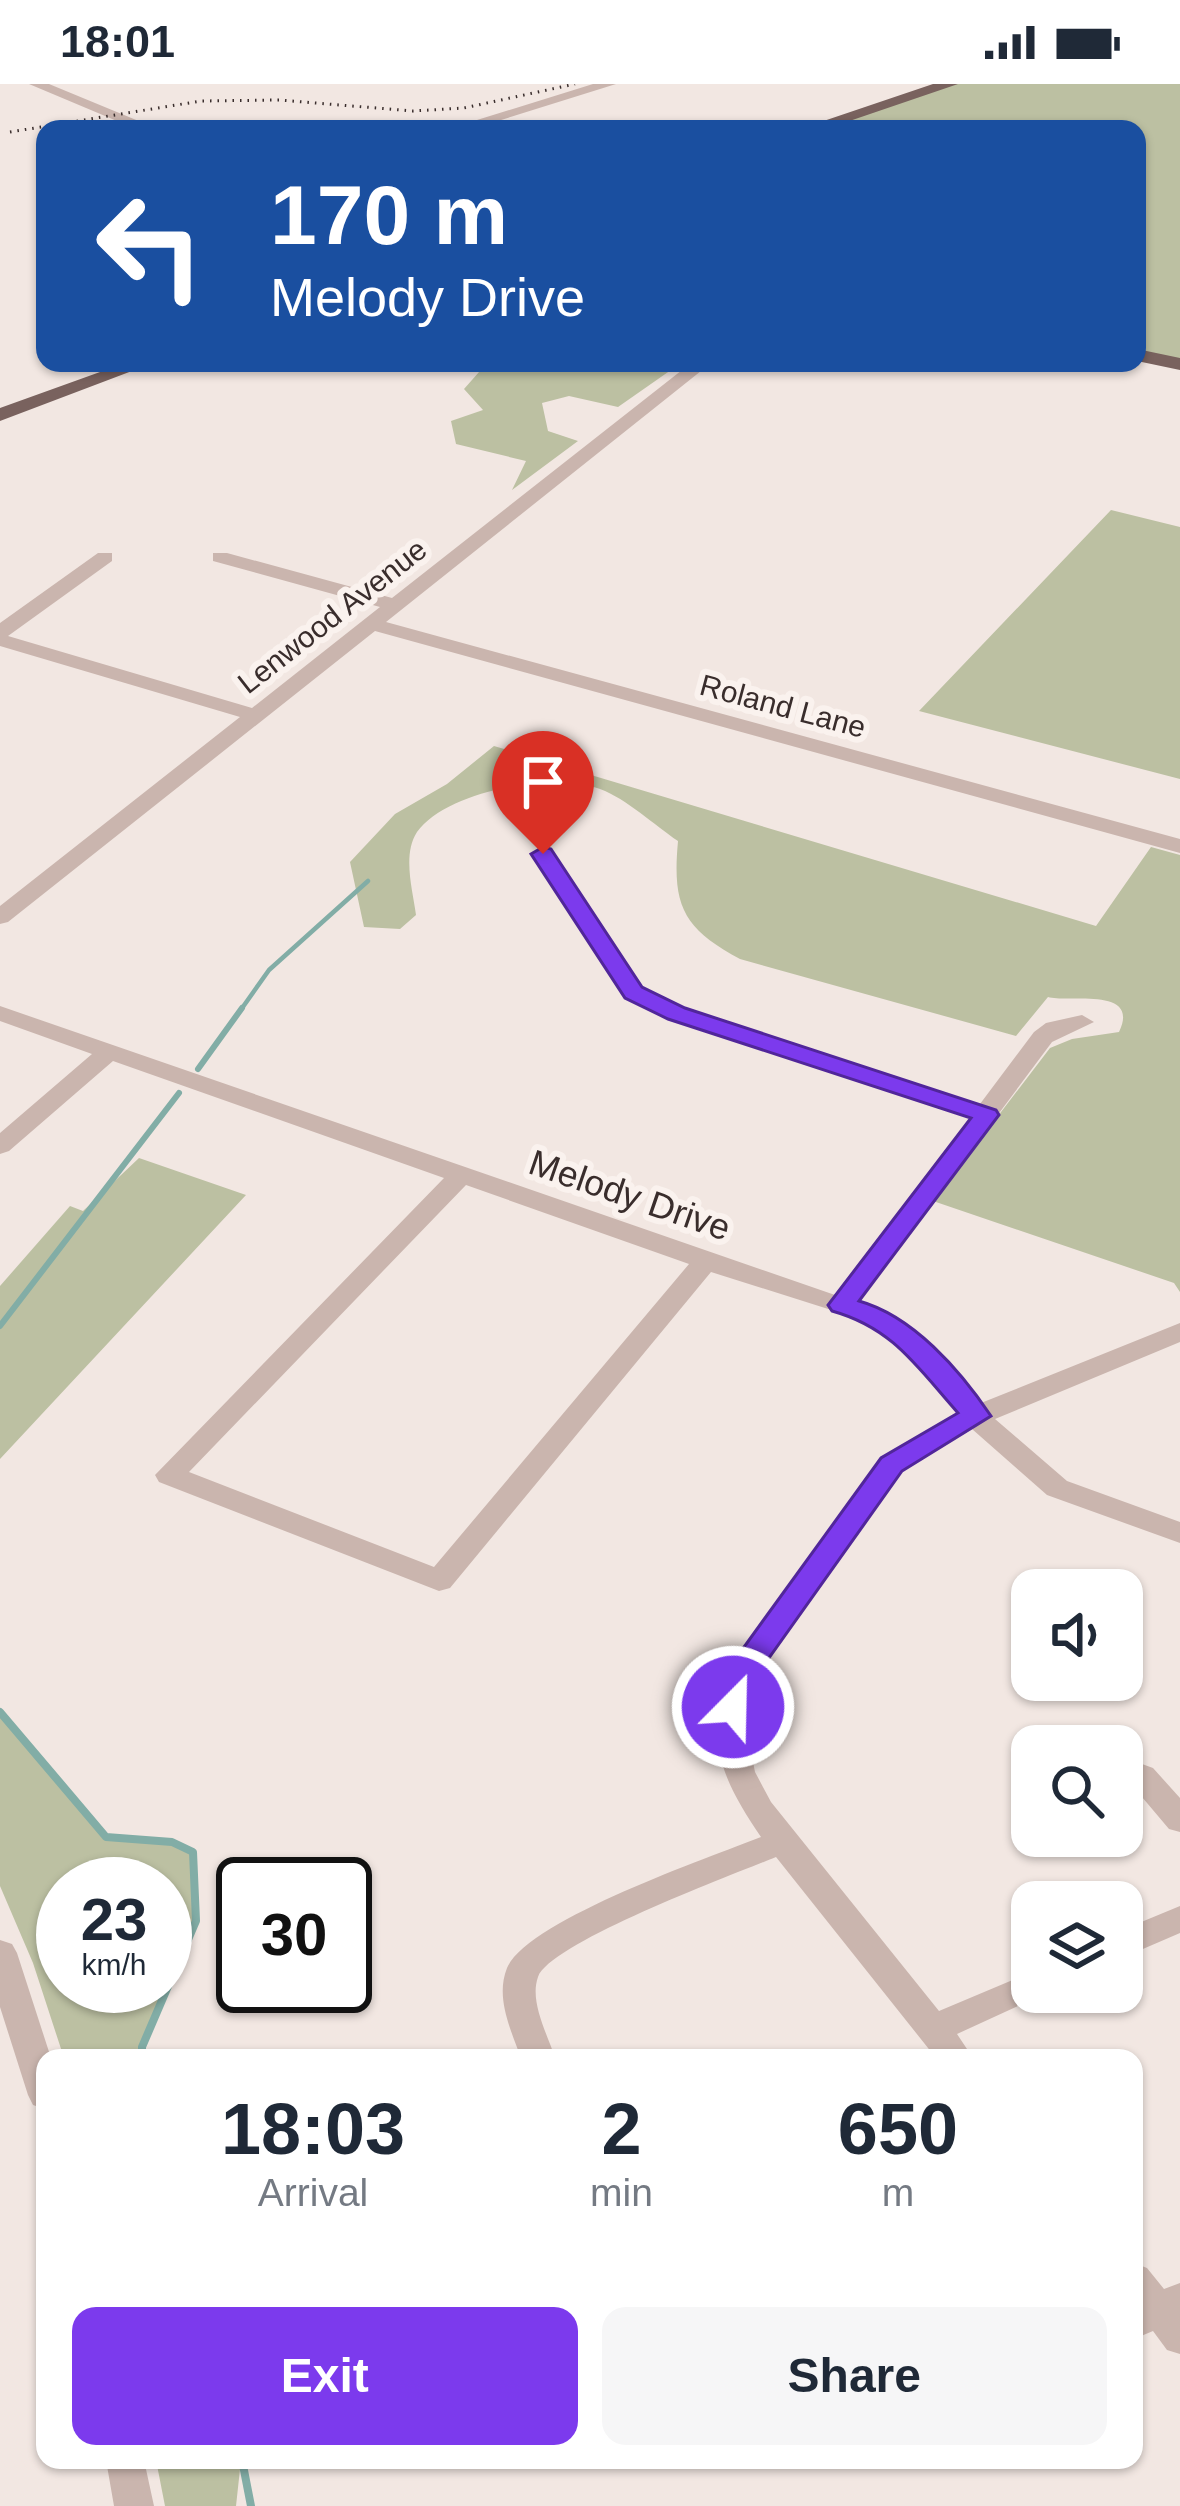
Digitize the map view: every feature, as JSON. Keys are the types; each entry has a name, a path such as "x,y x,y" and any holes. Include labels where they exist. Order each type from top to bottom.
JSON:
{"main road":[{"path":"837,120 950,84"},
{"path":"1146,357 1180,364"},
{"path":"0,415 117,372"}],"street":[{"path":"36,84 127,120"},
{"path":"487,120 609,84"},
{"name":"Lenwood Avenue","path":"0,917 691,372"},
{"path":"0,636 105,556"},
{"path":"220,557 395,605"},
{"name":"Roland Lane","path":"371,624 1180,845"},
{"path":"0,636 255,715"},
{"path":"543,854 633,992 677,1013 987,1115"},
{"name":"Melody Drive","path":"0,1013 706,1260 877,1315 898,1330 976,1416 1057,1488 1180,1533"},
{"path":"842,1305 1047,1033 1082,1022"},
{"path":"0,1146 110,1051"},
{"path":"462,1174 169,1475 439,1581 706,1260"},
{"path":"949,2049 783,1841 744,1782 732,1749 733,1707 740,1684 754,1654 891,1465 950,1426 1180,1332"},
{"path":"1143,1777 1180,1820"},
{"path":"535,2049 518,1996 525,1964 559,1938 783,1841"},
{"path":"1143,1936 1180,1919"},
{"path":"0,1953 36,2067"},
{"path":"933,2029 1011,1994"},
{"path":"1143,2291 1163,2318"},
{"path":"127,2469 134,2506"}],"green space":[{"path":"950,84 1180,84 1180,364 1146,357 1146,120 837,120"},
{"path":"479,372 668,372 618,407 569,396 542,403 548,431 578,441 512,490 526,461 456,444 451,421 483,410 464,389"},
{"path":"1111,510 1180,527 1180,779 919,711"},
{"path":"494,746 1096,926 1151,847 1180,855 1180,1292 1174,1283 933,1201 1050,1048 1072,1039 1119,1032 1123,1018 1111,1002 1048,997 1016,1036 740,959 705,937 685,913 677,882 678,841 620,799 580,784 502,788 432,817 417,832 410,851 416,915 400,929 364,927 350,862 395,814 447,784"},
{"path":"139,1158 246,1195 0,1459 0,1286 70,1206 83,1211"},
{"path":"0,1712 106,1837 172,1842 193,1852 196,1921 192,1930 192,1857 36,1857 36,1972 0,1886"},
{"path":"49,2013 157,2013 142,2049 61,2049"},
{"path":"158,2469 240,2469 236,2506 165,2506"}],"waterway":[{"path":"240,1011 269,970 368,881"},
{"path":"198,1069 242,1008"},
{"path":"0,1326 179,1093"},
{"path":"0,1712 106,1837 172,1842 193,1852 196,1921 142,2049"},
{"path":"244,2469 251,2506"}],"railway":[{"path":"84,120 201,101 279,100 413,111 464,108 575,84"},
{"path":"10,132 36,128"}],"route":[{"path":"543,854 633,992 677,1013 987,1115 842,1305 877,1315 898,1330 976,1416 950,1426 891,1465 754,1654 733,1707"}]}
